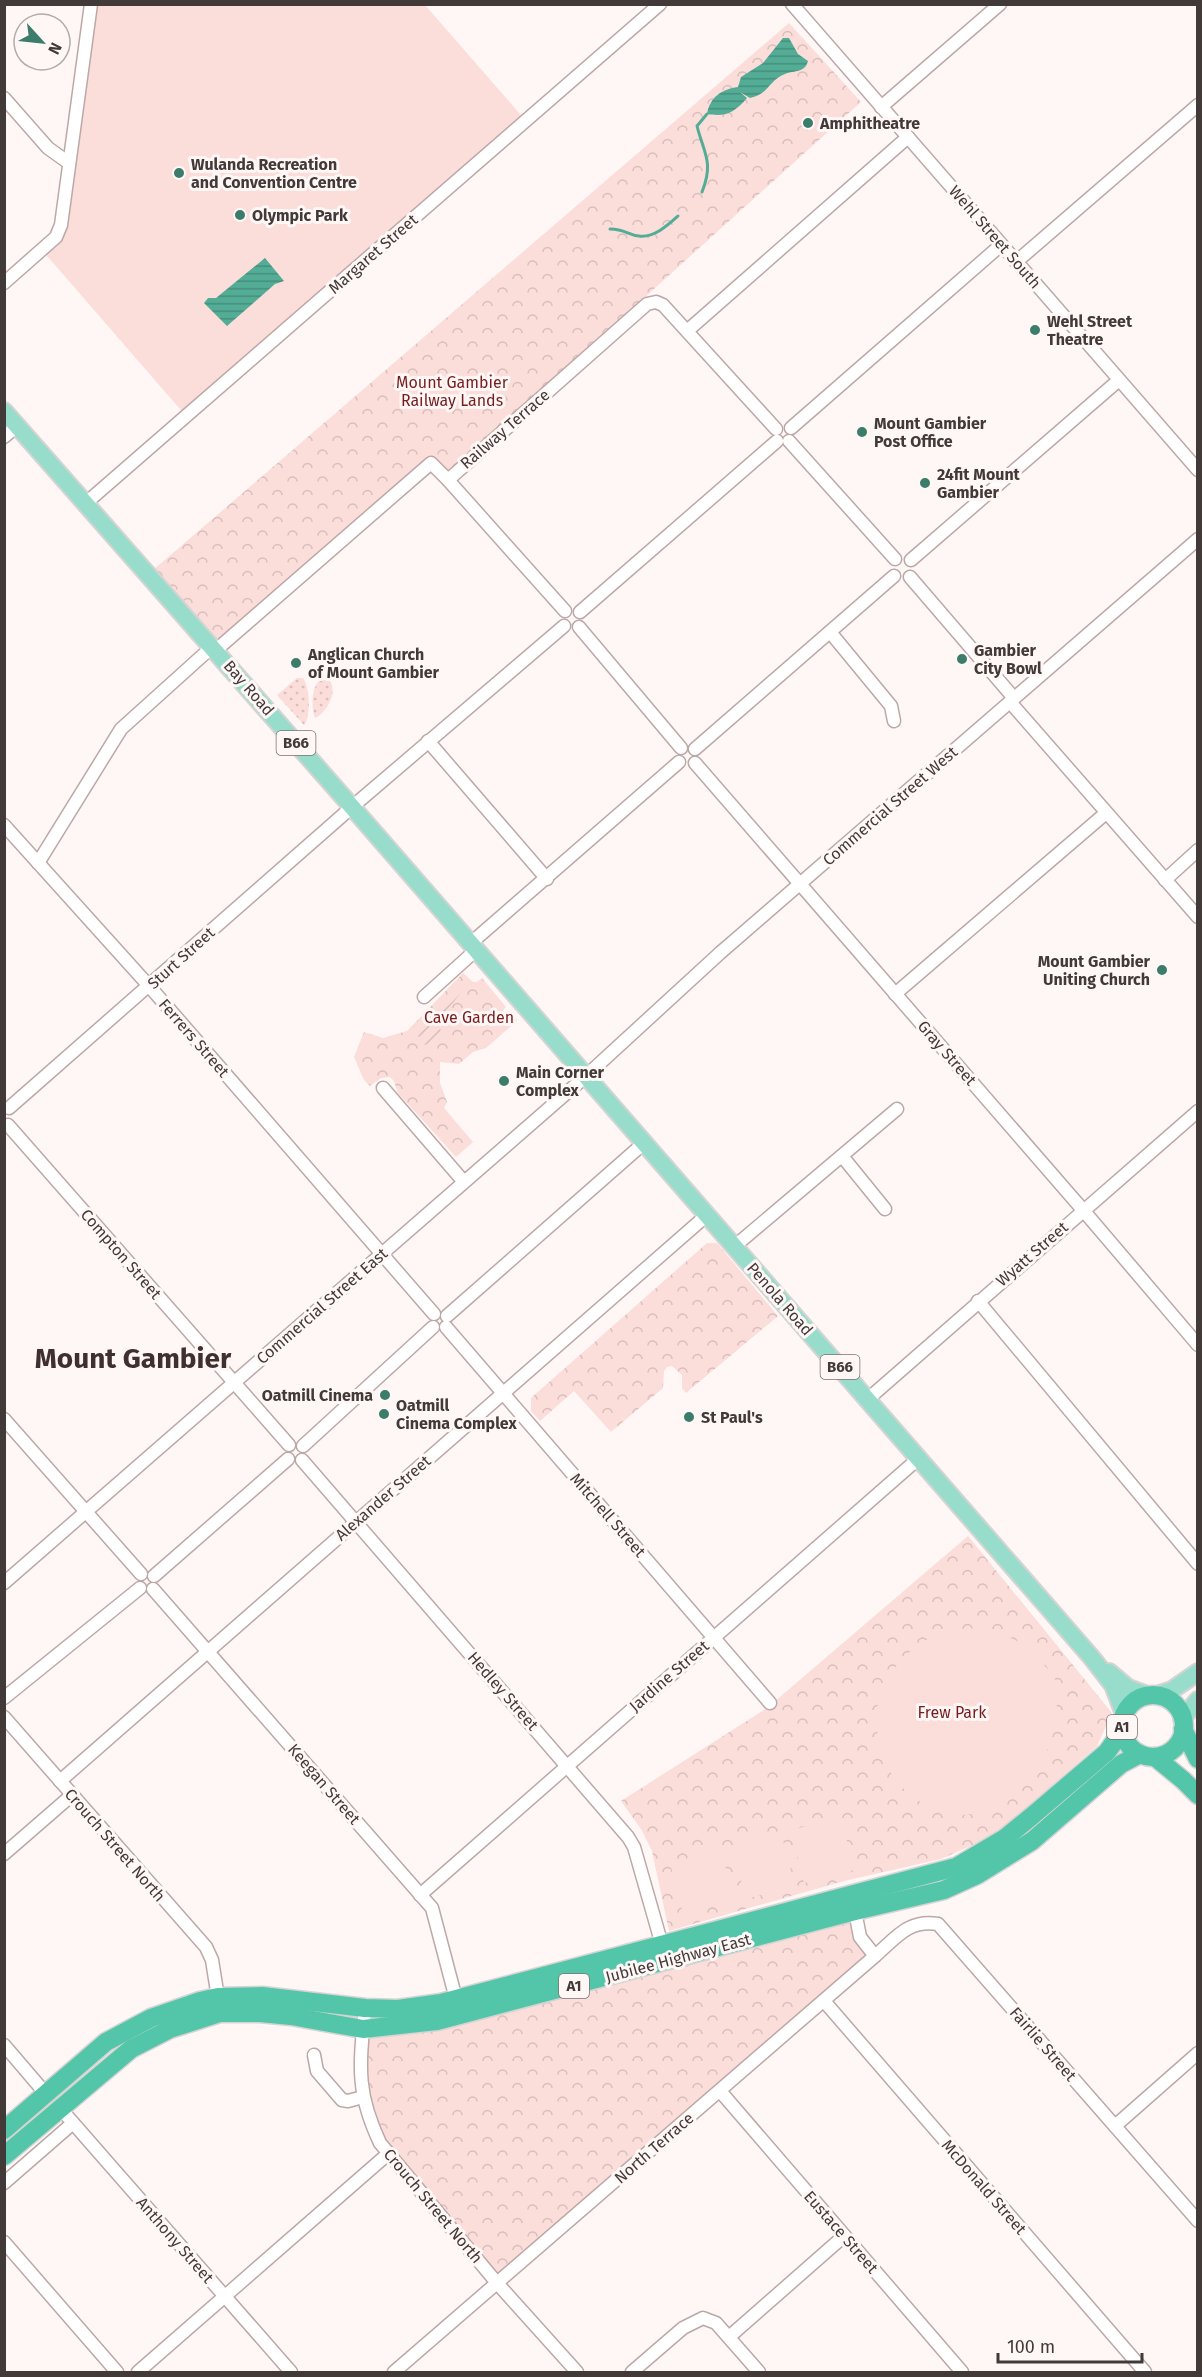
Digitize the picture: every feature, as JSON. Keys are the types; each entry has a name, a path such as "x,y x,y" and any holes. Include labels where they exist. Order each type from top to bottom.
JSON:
{"highway":[{"name":"A1","path":"1152,1695 1131,1704 1123,1723 1130,1747 1148,1755 1171,1750 1177,1744 1183,1724"},
{"path":"1152,1695 1167,1698 1174,1704 1197,1759"},
{"name":"Jubilee Highway East","path":"4,2156 131,2049 219,2005 363,2029 437,2021 769,1925 956,1867 1005,1838 1107,1752 1123,1723"},
{"path":"1148,1755 1183,1780 1197,1795"},
{"name":"Jubilee Highway East","path":"4,2130 106,2042 151,2018 277,1997 365,2008 398,2009 456,2000 662,1945 855,1911 944,1890 977,1875 1032,1841 1121,1764 1148,1755"},
{"path":"938,1872 944,1890"}],"main road":[{"name":"Bay Road","path":"4,411 11,431 86,503 586,1076"},
{"name":"Penola Road","path":"586,1076 1092,1658 1113,1685 1123,1723"},
{"name":"Penola Road","path":"1092,1658 1128,1688 1152,1695"},
{"path":"1152,1695 1179,1686 1197,1672"},
{"path":"1183,1724 1197,1700"}],"street":[{"path":"4,283 56,237 61,225 91,4"},
{"name":"Margaret Street","path":"86,503 660,4"},
{"name":"Wehl Street South","path":"792,4 1197,470"},
{"path":"881,107 1000,4"},
{"path":"4,98 48,148 69,163"},
{"path":"1016,262 1197,105"},
{"path":"687,331 908,137"},
{"path":"580,612 780,437 783,424 791,428 1001,245"},
{"name":"Railway Terrace","path":"214,648 431,463 447,480 647,304 656,302 663,305 780,437 896,560"},
{"path":"911,560 1119,380"},
{"path":"447,480 565,611"},
{"name":"Commercial Street West","path":"586,1076 720,953 1197,539"},
{"path":"902,557 911,560 914,567 910,577 900,580 894,576 891,569 896,560 902,557"},
{"path":"695,749 894,576"},
{"path":"910,577 1106,813 1197,917"},
{"path":"571,608 580,612 582,618 579,627 569,629 564,626 561,620 565,611 571,608"},
{"name":"Sturt Street","path":"7,1107 150,987 352,807 564,626"},
{"path":"579,627 681,748"},
{"path":"830,632 891,706 894,721"},
{"path":"38,863 121,729 214,648"},
{"path":"428,741 547,879"},
{"path":"687,746 695,749 698,755 695,763 688,766 679,762 677,756 681,748 687,746"},
{"path":"424,997 547,879 679,762"},
{"name":"Gray Street","path":"695,763 1083,1210 1197,1345"},
{"path":"895,994 1106,813"},
{"name":"Ferrers Street","path":"5,826 150,987 381,1254"},
{"path":"1165,879 1197,850"},
{"name":"Commercial Street East","path":"4,1583 586,1076"},
{"path":"383,1088 464,1182"},
{"path":"6,1126 12,1118 7,1107"},
{"path":"735,1246 897,1109"},
{"name":"Wyatt Street","path":"868,1399 1197,1111"},
{"name":"Compton Street","path":"6,1126 234,1383"},
{"path":"303,1446 440,1321 644,1143"},
{"path":"842,1156 885,1209"},
{"name":"Alexander Street","path":"60,1781 707,1215"},
{"name":"Mitchell Street","path":"381,1254 504,1393 770,1704"},
{"path":"978,1301 1197,1564"},
{"path":"234,1383 289,1445"},
{"path":"4,1419 141,1574"},
{"path":"298,1443 303,1446 305,1455 302,1460 296,1462 288,1459 286,1450 289,1445 298,1443"},
{"name":"Jardine Street","path":"420,1895 919,1458"},
{"path":"154,1576 288,1459"},
{"name":"Hedley Street","path":"302,1460 628,1837 634,1847 662,1945"},
{"path":"146,1572 154,1576 156,1581 153,1589 145,1592 140,1588 137,1582 141,1574 146,1572"},
{"path":"4,1698 140,1588"},
{"name":"Keegan Street","path":"153,1589 432,1908 456,2000"},
{"name":"Crouch Street North","path":"4,1717 206,1947 212,1960 219,2005"},
{"path":"4,1854 72,1795"},
{"path":"855,1911 860,1937 875,1956"},
{"name":"Fairlie Street","path":"875,1956 910,1926 927,1922 938,1924 1197,2221"},
{"name":"North Terrace","path":"394,2373 875,1956"},
{"name":"McDonald Street","path":"824,2001 1145,2373"},
{"name":"Crouch Street North","path":"365,2008 359,2068 363,2097 380,2143 497,2283 577,2373"},
{"path":"4,2045 46,2094"},
{"path":"1115,2126 1197,2053"},
{"path":"314,2055 317,2071 342,2100 348,2101 363,2097"},
{"name":"Eustace Street","path":"720,2091 962,2373"},
{"name":"Anthony Street","path":"60,2108 291,2373"},
{"path":"4,2183 73,2123"},
{"path":"138,2373 389,2153"},
{"path":"729,2337 844,2235"},
{"path":"4,2242 117,2373"},
{"path":"632,2373 683,2328 703,2318 716,2323 759,2373"}],"green space":[{"name":"Olympic Park","path":"91,5 425,5 526,121 186,416 42,250 56,237"},
{"name":"Mount Gambier Railway Lands","path":"789,23 861,102 448,475 432,458 216,646 152,571"},
{"path":"297,678 303,678 308,695 309,709 304,725 277,695"},
{"path":"321,679 330,681 333,691 327,707 315,718 313,697 315,687"},
{"name":"Cave Garden","path":"463,973 473,982 482,978 506,1007 503,1010 505,1014 514,1013 517,1021 486,1048 473,1052 459,1064 440,1062 440,1083 447,1102 444,1108 473,1142 456,1157 398,1093 390,1077 381,1078 370,1086 364,1080 354,1057 364,1032 383,1038 407,1031"},
{"path":"467,979 469,982 439,1021 441,1033 437,1041 424,1045 413,1028"},
{"path":"707,1243 717,1243 778,1316 686,1393 682,1388 682,1375 672,1366 667,1367 664,1371 663,1388 611,1432 574,1391 540,1421 531,1411 531,1398"},
{"name":"Frew Park","path":"968,1536 1112,1713 1097,1746 1005,1827 984,1840 941,1859 844,1881 669,1931 652,1851 641,1829 621,1801 767,1708"},
{"path":"980,1628 1024,1645 1051,1672 1056,1683 1057,1715 1046,1752 1036,1770 1023,1785 1008,1798 990,1808 965,1815 951,1814 919,1801 895,1778 883,1756 876,1725 877,1709 888,1678 910,1652 923,1642 938,1635 956,1629"},
{"path":"841,1817 854,1870 804,1883 791,1830"},
{"path":"781,1833 795,1886 746,1899 732,1846"},
{"path":"721,1850 734,1900 683,1914 670,1863"},
{"path":"852,1917 870,1954 719,2088 498,2274 381,2137 367,2096 366,2035"}],"shaded area":[{"path":"783,38 789,38 798,54 808,61 805,68 780,77 756,96 750,98 740,92 747,98 729,113 707,114 711,103 718,95 738,87 741,77 763,63"},
{"path":"265,258 284,281 275,284 227,326 204,303 208,298 216,298"}],"waterway":[{"path":"702,192 708,165 697,126 707,114"},
{"path":"610,229 645,236 660,230 678,216"}],"place":[{"name":"Amphitheatre","path":"808,123"},
{"name":"Wulanda Recreation and Convention Centre","path":"179,173"},
{"name":"Olympic Park","path":"240,215"},
{"name":"Wehl Street Theatre","path":"1035,330"},
{"name":"Mount Gambier Post Office","path":"862,432"},
{"name":"24fit Mount Gambier","path":"925,483"},
{"name":"Gambier City Bowl","path":"962,659"},
{"name":"Anglican Church of Mount Gambier","path":"296,663"},
{"name":"Mount Gambier Uniting Church","path":"1162,970"},
{"name":"Main Corner Complex","path":"504,1081"},
{"name":"Oatmill Cinema","path":"385,1395"},
{"name":"Oatmill Cinema Complex","path":"384,1414"},
{"name":"St Paul's","path":"689,1417"}],"district":[{"name":"Mount Gambier","path":"133,1358"}]}
